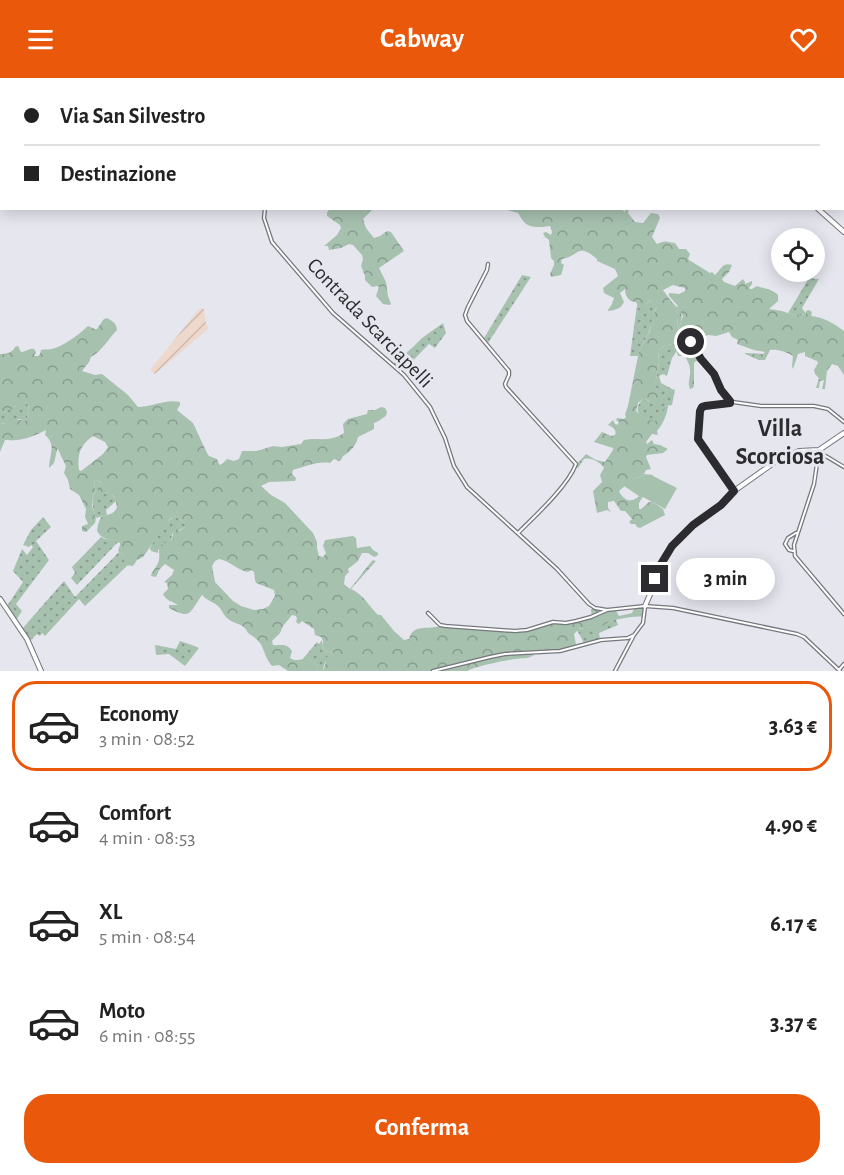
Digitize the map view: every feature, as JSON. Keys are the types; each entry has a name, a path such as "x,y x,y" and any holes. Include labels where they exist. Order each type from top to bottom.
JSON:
{"street":[{"name":"Contrada Scarciapelli","path":"265,210 264,218 272,242 333,313 384,356 416,389 433,412 454,466 467,488 557,570 589,604 595,609 607,610"},
{"path":"819,210 844,232"},
{"path":"488,264 465,315 467,321 509,371 506,387 576,464 574,470 551,499 518,533"},
{"path":"690,339 714,374 730,403"},
{"path":"734,491 698,439 702,407 730,403 822,407 844,422"},
{"path":"844,433 819,451 814,484 794,546 795,556 844,614"},
{"path":"615,671 643,623 645,606 658,569 672,546 693,525 765,468 788,455 803,450 819,451 844,467"},
{"path":"794,551 791,552 785,544 789,537 798,533"},
{"path":"0,599 31,647 41,671"},
{"path":"428,613 440,625 515,631 537,628 553,622 566,623 591,617 607,610 645,606 675,609 797,634 804,637 840,671 844,664"},
{"path":"434,671 505,654 560,651 601,640 628,638 634,635"}],"shaded area":[{"path":"200,308 204,309 206,324 209,328 155,374 150,370"}],"green space":[{"path":"329,210 372,210 363,219 366,228 374,238 387,231 391,232 404,251 379,268 386,282 390,305 383,304 376,296 379,287 372,287 365,280 361,266 362,255 353,245 329,250 328,246 324,246 337,235 341,228 327,216"},
{"path":"507,210 622,210 625,212 629,210 628,213 635,222 643,223 651,213 658,214 660,218 652,237 657,244 675,243 679,249 686,249 690,254 689,260 715,275 724,266 732,265 722,279 724,282 735,286 743,279 745,284 752,281 750,289 757,286 776,293 778,301 769,309 793,315 806,314 809,310 812,312 811,316 829,321 844,331 844,375 838,366 832,364 827,371 825,389 822,389 824,380 820,381 819,388 816,388 819,378 814,370 818,363 805,356 805,352 798,354 793,369 793,356 779,350 770,350 765,360 759,360 745,353 763,354 765,352 737,344 738,340 729,332 716,336 696,335 689,337 696,353 695,358 701,360 694,363 694,386 690,389 689,364 685,356 678,356 676,350 683,342 678,331 683,316 669,296 669,293 679,294 685,291 685,288 673,285 663,290 676,308 677,330 679,336 676,343 664,346 658,351 656,385 660,401 655,405 643,399 638,403 636,411 645,420 655,421 668,406 664,420 657,431 658,435 652,434 646,442 647,444 652,440 654,444 668,449 663,453 647,455 651,469 646,470 643,476 633,479 619,491 628,500 639,496 642,498 639,509 652,502 663,509 665,515 640,528 629,522 632,519 625,511 621,511 614,501 608,502 611,512 607,510 597,513 593,491 602,482 600,475 604,468 598,462 590,459 584,459 578,468 577,464 586,454 605,462 613,450 613,448 594,442 602,432 611,436 615,435 614,429 608,425 613,420 618,425 617,418 626,417 639,351 650,331 657,307 649,300 645,308 640,309 636,302 628,298 625,289 620,293 623,304 618,309 608,311 614,298 604,293 603,288 618,276 615,269 597,261 586,251 562,259 561,263 564,265 561,275 551,277 554,261 551,258 549,240 543,233 551,235 550,226 529,226 518,213"},
{"path":"522,275 531,277 488,343 484,338"},
{"path":"807,282 817,282 802,308 807,315 788,313"},
{"path":"668,297 682,315 678,331 683,342 672,358 667,376 663,374 659,376 661,383 675,389 672,405 666,406 658,419 650,422 639,414 639,405 643,399 649,402 659,395 656,383 658,351 664,346 676,343 679,337 677,330 676,308"},
{"path":"649,300 657,307 650,329 638,356 630,356 637,305 638,307 646,306"},
{"path":"106,318 112,321 117,330 91,357 82,371 95,375 102,374 128,395 138,407 180,402 177,410 193,423 209,456 217,459 221,465 227,459 234,461 239,459 242,451 301,444 304,440 310,439 334,438 344,433 343,424 348,419 367,414 368,410 385,408 386,416 374,423 374,429 358,437 353,448 341,460 334,459 330,463 315,464 293,470 295,481 269,482 261,486 285,503 313,533 319,556 323,557 326,553 323,546 325,540 353,536 356,538 357,548 370,546 378,553 374,557 368,553 362,553 358,561 348,569 344,584 350,589 371,562 376,561 351,589 362,597 378,615 381,615 404,640 409,639 416,630 423,628 523,631 554,623 566,624 592,617 593,608 616,611 619,616 641,608 644,617 618,619 596,628 580,628 574,634 576,645 574,646 558,651 533,653 534,655 530,657 497,662 467,671 323,671 325,658 334,653 325,651 321,637 315,635 314,629 302,621 297,623 296,616 292,615 272,641 273,645 288,646 292,651 290,658 309,660 317,665 318,669 316,671 288,671 279,665 272,666 258,641 242,626 228,619 219,607 202,595 189,613 182,614 169,608 169,605 178,605 167,600 163,594 168,589 167,583 164,582 174,570 165,564 156,577 151,576 158,563 159,547 171,541 174,531 185,527 185,523 175,516 170,519 143,557 133,566 125,565 124,556 118,551 120,543 104,538 97,531 101,517 116,510 114,498 108,492 105,494 100,491 101,482 95,480 96,491 93,495 92,506 96,518 95,523 86,532 82,531 82,526 88,524 85,517 86,509 79,495 70,489 64,473 66,466 58,449 54,463 49,468 52,446 45,435 46,430 23,439 5,440 0,452 0,424 15,419 25,421 29,409 26,402 5,413 0,410 0,354 9,353 18,346 21,352 34,349 36,352 34,356 38,356 41,350 53,349 63,344 88,326 97,329","holes":["93,436 105,442 108,447 103,454 81,471 78,465 80,451","219,559 244,571 251,570 254,572 256,583 274,590 275,596 269,606 254,610 233,601 215,582 212,566"]},
{"path":"443,323 446,333 435,348 429,344 402,372 393,364 422,338"},
{"path":"26,402 29,412 25,421 19,419 0,424 0,410 5,413"},
{"path":"644,474 653,475 677,488 665,509 624,486"},
{"path":"95,480 101,482 99,487 105,494 111,493 116,501 106,510 107,515 96,518 93,504 96,491"},
{"path":"175,516 185,523 185,527 172,534 171,541 158,549 158,553 151,551 150,548 158,535"},
{"path":"43,517 51,527 36,541 49,560 16,604 22,611 16,620 7,606 23,582 13,571 22,549 27,555 33,547 23,545 31,530"},
{"path":"101,537 118,542 77,585 71,578 75,573 72,567"},
{"path":"119,552 124,556 126,565 128,565 85,606 79,599 45,636 42,633 40,636 37,634 30,641 22,629 64,581 75,597"},
{"path":"616,620 618,625 599,633 600,639 584,643 577,630 595,628"},
{"path":"322,640 322,647 325,651 334,653 326,660 323,671 316,671 317,665 309,660 302,660 317,642 319,644"},
{"path":"180,641 199,648 185,666 169,654 156,655 155,645 176,649"}],"district":[{"name":"Villa Scorciosa","path":"780,443"}],"route":[{"path":"655,579 658,569 672,546 693,525 721,505 734,491 698,439 702,407 730,403 730,401 691,342"}]}
